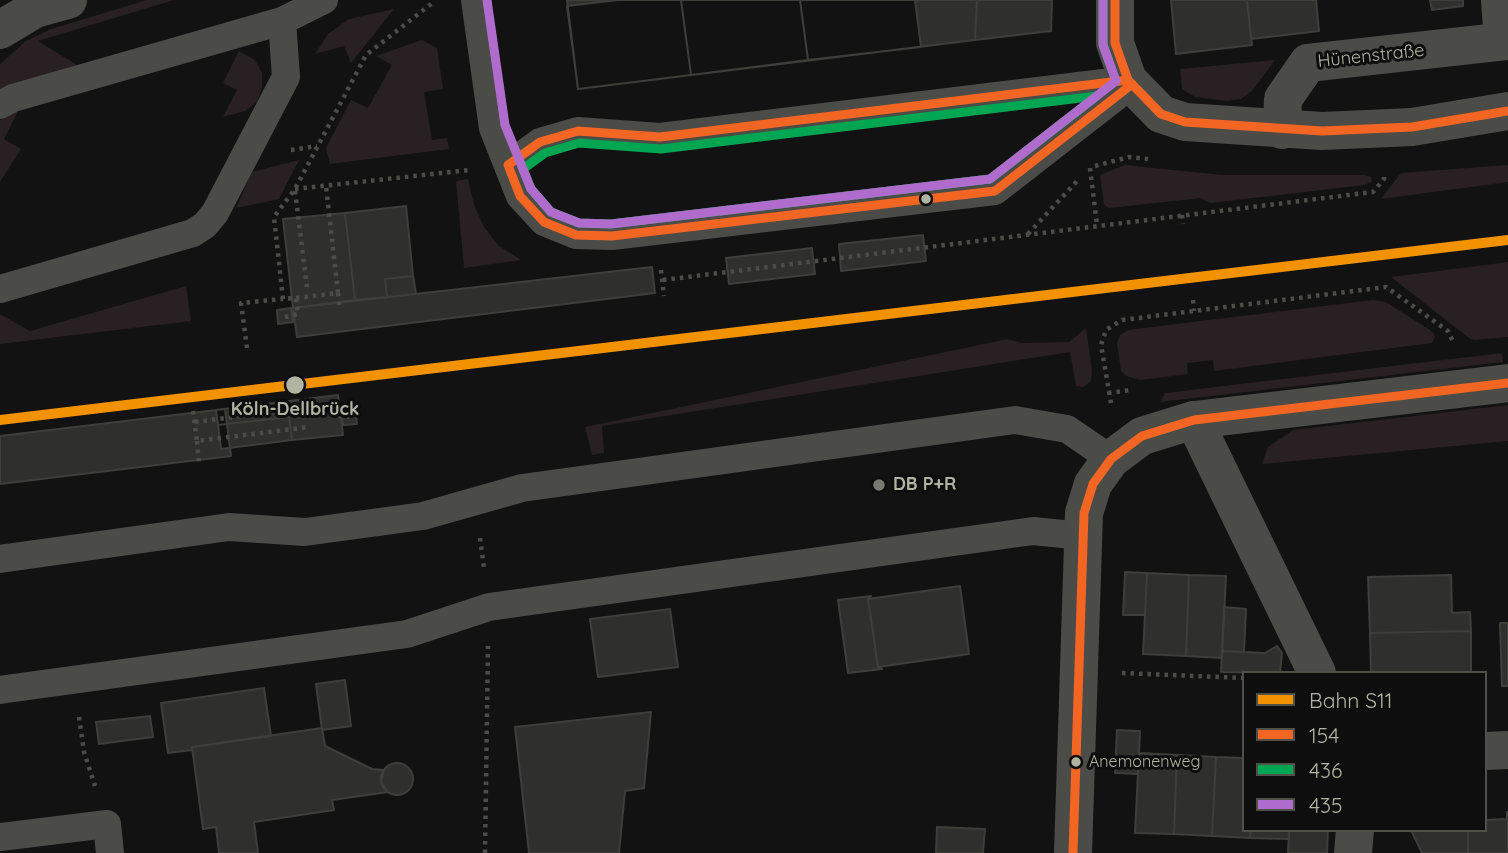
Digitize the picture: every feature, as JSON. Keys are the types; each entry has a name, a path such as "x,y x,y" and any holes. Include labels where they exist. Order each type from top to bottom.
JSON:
{"street":[{"path":"0,30 36,9 68,0"},
{"path":"1115,0 1115,43 1130,82 1161,114 1185,122 1282,130 1412,127 1508,111"},
{"name":"Hünenstraße","path":"1282,130 1283,99 1308,63 1503,42"},
{"path":"1073,853 1084,513 1093,484 1118,454 1142,436 1194,420 1508,383"},
{"path":"1194,420 1316,671"},
{"path":"1487,751 1508,750"},
{"path":"1353,853 1355,832"}],"lane":[{"path":"0,105 13,98 282,21 324,0"},
{"path":"475,0 493,128 520,196 544,222 576,235 612,236 995,191 1130,82"},
{"path":"1494,0 1503,42"},
{"path":"0,289 193,233 215,214 286,77 282,21"},
{"path":"508,165 540,142 578,131 660,137 1130,82"},
{"path":"0,559 229,527 305,532 397,520 423,516 522,488 1015,420 1067,429 1118,454"},
{"path":"0,690 407,634 489,607 1033,531 1083,536"},
{"path":"0,836 107,824 110,853"}],"path":[{"path":"284,299 274,217 295,189 366,55 434,5 435,0"},
{"path":"295,189 508,165"},
{"path":"663,280 1373,192 1384,179 1384,166"},
{"path":"1028,234 1090,167 1097,225"},
{"path":"326,186 340,309"},
{"path":"295,189 307,287"},
{"path":"1182,215 1183,223"},
{"path":"1118,454 1101,345 1106,330 1122,320 1385,287 1448,331 1455,352"},
{"path":"247,348 241,303 338,293"},
{"path":"285,317 298,314 296,298"},
{"path":"1193,300 1194,311"},
{"path":"195,422 289,410 349,417"},
{"path":"193,411 200,464"},
{"path":"197,440 309,427"},
{"path":"485,853 489,607"},
{"path":"1080,672 1242,678"},
{"path":"74,680 84,752 107,824"}],"shaded area":[{"path":"147,0 174,0 38,41 77,65 0,91 0,64 26,41 51,29"},
{"path":"394,9 351,63 344,46 315,54 328,34 349,19"},
{"path":"422,40 437,48 443,89 424,92 432,140 447,138 449,149 330,164 326,148 351,100 368,108 392,65 376,56"},
{"path":"239,51 255,60 262,73 262,87 257,102 245,111 223,117 237,90 223,83"},
{"path":"1275,60 1252,91 1241,99 1227,101 1195,97 1182,89 1180,69"},
{"path":"18,111 4,139 21,149 0,182 0,120"},
{"path":"299,160 279,199 236,208 252,172"},
{"path":"1125,165 1222,175 1365,175 1371,177 1372,181 1365,185 1210,203 1201,198 1109,208 1104,205 1100,175"},
{"path":"1508,165 1508,182 1381,199 1401,173"},
{"path":"468,179 474,205 484,227 499,246 521,260 464,268 456,181"},
{"path":"1508,262 1508,337 1474,340 1469,338 1391,277"},
{"path":"186,286 191,321 0,344 0,314 30,331"},
{"path":"1373,300 1386,302 1433,332 1435,337 1432,343 1214,371 1213,360 1187,363 1188,374 1140,380 1126,376 1121,371 1117,343 1120,335 1128,330"},
{"path":"1086,328 1092,371 1091,381 1083,387 1076,386 1070,352 602,426 604,453 592,455 585,427 1008,339 1022,343 1069,342"},
{"path":"1502,353 1503,362 1160,402 1165,393"},
{"path":"1508,405 1508,441 1262,464 1268,447 1293,430"}],"building":[{"path":"567,0 977,0 975,40 578,89"},
{"path":"618,0 681,0 691,75 578,89 567,6"},
{"path":"681,0 800,0 808,60 691,75"},
{"path":"800,0 915,0 921,47 808,60"},
{"path":"977,0 1052,0 1051,31 975,40"},
{"path":"1171,0 1247,0 1252,45 1176,54"},
{"path":"1247,0 1316,0 1319,31 1251,39"},
{"path":"1430,0 1463,0 1463,6 1432,10"},
{"path":"406,206 413,276 385,279 387,297 355,300 345,213"},
{"path":"345,213 355,300 293,308 283,219"},
{"path":"923,235 926,261 841,271 839,244"},
{"path":"812,248 815,274 729,284 726,258"},
{"path":"652,267 655,293 297,337 293,308"},
{"path":"413,276 416,294 387,297 385,279"},
{"path":"291,308 293,322 278,324 277,310"},
{"path":"338,395 343,435 292,440 289,417 218,425 216,410"},
{"path":"225,409 231,456 0,484 0,436"},
{"path":"355,409 357,424 343,425 341,411"},
{"path":"289,417 292,440 221,449 218,425"},
{"path":"1125,572 1147,573 1145,615 1123,615"},
{"path":"1147,573 1189,575 1186,656 1143,654"},
{"path":"1189,575 1226,576 1222,658 1186,656"},
{"path":"1451,575 1452,613 1470,612 1471,631 1370,633 1368,577"},
{"path":"960,586 969,654 878,667 868,599"},
{"path":"871,596 868,599 878,667 882,669 848,673 838,600"},
{"path":"1224,607 1246,609 1244,652 1222,651"},
{"path":"670,609 678,667 598,677 590,619"},
{"path":"1500,623 1508,623 1508,686 1502,686"},
{"path":"1471,631 1471,671 1371,671 1370,633"},
{"path":"1277,646 1282,653 1280,671 1221,672 1222,651 1265,653"},
{"path":"345,680 351,726 322,730 316,684"},
{"path":"264,688 271,736 168,753 161,703"},
{"path":"651,712 644,788 625,791 619,853 529,853 515,727"},
{"path":"150,716 153,737 99,744 96,722"},
{"path":"322,728 325,746 372,769 384,770 381,782 388,792 332,800 334,810 254,822 258,853 219,853 216,827 203,829 192,747"},
{"path":"1117,730 1140,731 1138,774 1115,773"},
{"path":"1139,753 1177,755 1174,834 1135,833"},
{"path":"1177,755 1216,757 1212,836 1174,834"},
{"path":"1216,757 1242,758 1242,832 1251,832 1250,838 1212,836"},
{"path":"397,763 408,768 413,779 408,790 397,795 386,790 381,779 386,768"},
{"path":"1508,812 1508,853 1468,853 1468,832 1487,832 1487,820 1507,819"},
{"path":"937,827 985,829 983,853 936,853"},
{"path":"1251,832 1289,832 1289,839 1250,838"},
{"path":"1289,832 1328,832 1327,853 1288,853"},
{"path":"1412,832 1468,832 1468,853 1422,853"}],"rail line":[{"name":"S11","path":"0,420 1508,240"}],"transit line":[{"name":"435","path":"487,0 505,125 531,189 551,212 579,223 611,224 990,179 1116,81 1103,45 1103,0"},
{"name":"436","path":"1103,0 1103,44 1112,70"},
{"name":"154","path":"1115,0 1115,43 1128,80 1161,114 1185,122 1322,131 1412,127 1508,111"},
{"name":"154","path":"508,165 540,142 578,131 660,137 1128,80"},
{"name":"154","path":"508,165 520,196 544,222 576,235 612,236 995,191 1131,85"},
{"name":"436","path":"1097,96 990,179 611,224 579,223 551,212 531,189 523,169 545,153 579,143 661,149 1097,96"},
{"name":"154","path":"1073,853 1084,513 1093,484 1111,459 1142,436 1194,420 1508,383"}],"place":[{"name":"Köln-Dellbrück","path":"295,385"},
{"name":"DB P+R","path":"879,485"},
{"name":"Anemonenweg","path":"1076,762"}]}
